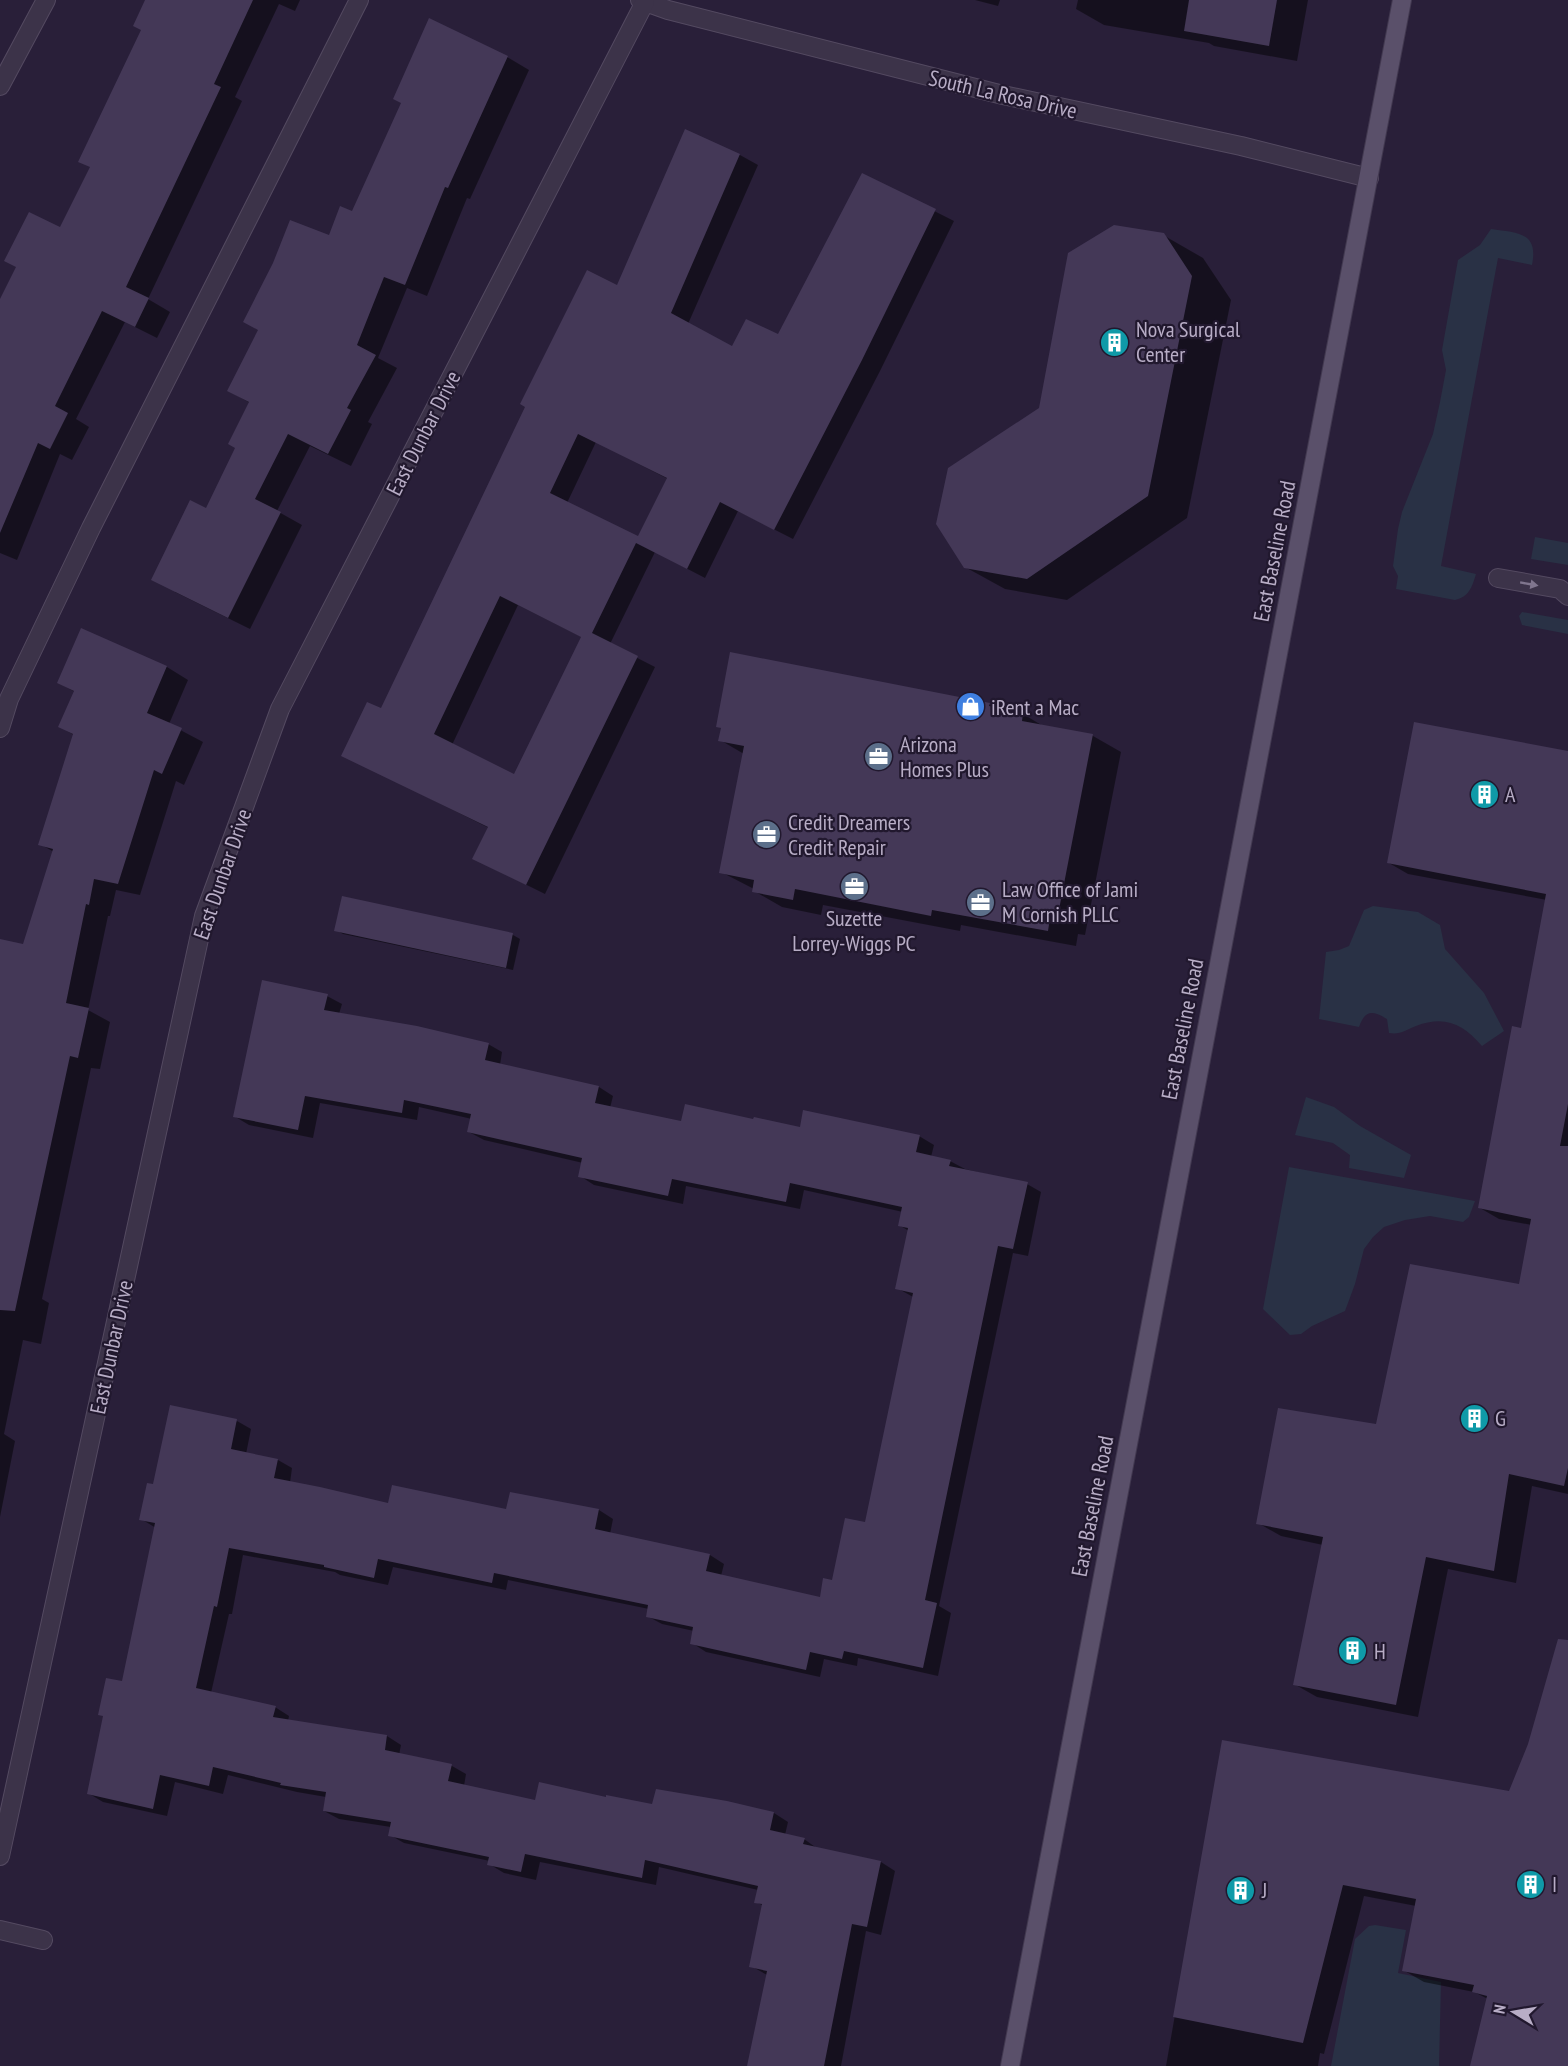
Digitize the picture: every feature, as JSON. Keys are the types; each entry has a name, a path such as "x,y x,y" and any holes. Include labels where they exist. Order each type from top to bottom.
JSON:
{"main road":[{"name":"East Baseline Road","path":"1010,2066 1402,0"}],"street":[{"path":"0,86 46,0"},
{"path":"0,728 9,699 91,528 359,0"},
{"name":"South La Rosa Drive","path":"642,1 668,10 977,89 1240,146 1370,178"},
{"name":"East Dunbar Drive","path":"0,1856 204,916 280,709 642,1"},
{"path":"1498,578 1565,590"},
{"path":"0,1930 43,1940"}],"shaded area":[{"path":"1491,229 1517,233 1529,240 1533,254 1532,265 1498,258 1441,566 1476,574 1467,594 1455,600 1396,589 1398,576 1393,566 1402,512 1433,434 1440,402 1446,370 1442,350 1458,260 1480,245"},
{"path":"1535,537 1568,543 1568,565 1531,559"},
{"path":"1522,612 1568,620 1568,634 1522,625 1519,616"},
{"path":"1373,906 1418,912 1440,925 1445,949 1484,993 1504,1031 1482,1046 1468,1032 1445,1022 1436,1021 1403,1032 1389,1033 1387,1019 1373,1013 1364,1017 1359,1027 1319,1019 1326,952 1349,946 1364,910"},
{"path":"1306,1097 1334,1107 1360,1126 1411,1155 1404,1178 1349,1168 1350,1155 1333,1143 1295,1135"},
{"path":"1289,1167 1475,1201 1469,1217 1463,1222 1430,1216 1405,1220 1384,1227 1364,1249 1345,1311 1312,1326 1301,1334 1290,1335 1263,1309"},
{"path":"1369,1926 1406,1930 1398,1973 1441,1982 1439,2066 1331,2066 1355,1939"}],"building":[{"path":"145,0 253,0 214,84 221,87 126,287 149,298 135,327 102,311 55,406 68,413 50,449 38,443 0,533 0,299 16,267 4,261 29,212 60,227 90,167 78,162 141,30 133,26"},
{"path":"1189,0 1277,0 1269,46 1184,31"},
{"path":"429,18 508,56 448,188 445,187 405,285 384,277 357,345 376,355 347,408 351,410 328,454 288,434 255,499 281,512 228,618 151,580 190,500 206,508 235,448 228,444 249,402 227,391 258,330 243,322 273,263 290,220 329,235 340,206 352,211 401,103 393,99"},
{"path":"685,129 740,154 671,313 732,346 746,319 778,334 862,173 936,209 862,360 774,530 720,502 687,569 636,543 592,633 638,656 526,885 472,859 488,827 341,756 367,702 381,708 525,407 520,404 587,270 617,285","holes":["578,434 667,478 638,536 550,493","500,596 581,637 514,774 434,734"]},
{"name":"Nova Surgical Center","path":"1114,225 1164,233 1192,276 1148,496 1027,579 964,568 936,524 948,468 1039,408 1068,253"},
{"path":"81,628 167,666 147,713 182,728 162,774 154,770 118,884 94,879 89,905 86,904 66,1003 89,1008 78,1058 70,1056 15,1311 0,1310 0,939 23,944 53,849 38,845 73,734 58,727 74,691 57,683"},
{"path":"730,652 990,703 989,706 1023,713 1022,721 1093,734 1057,920 1050,918 1048,931 932,910 931,916 795,889 793,900 752,892 754,880 719,873 744,746 718,741 721,728 716,727"},
{"path":"1414,722 1568,751 1568,1104 1560,1146 1568,1146 1568,1468 1564,1486 1509,1474 1494,1571 1426,1557 1396,1705 1293,1685 1323,1537 1256,1524 1278,1408 1376,1424 1410,1264 1519,1284 1531,1219 1478,1208 1512,1026 1521,1028 1546,894 1387,863"},
{"path":"342,896 513,933 506,968 334,931"},
{"path":"262,980 328,994 324,1010 417,1026 489,1043 485,1060 599,1086 595,1103 681,1121 685,1104 800,1127 803,1110 920,1135 916,1152 951,1160 949,1166 1028,1182 1013,1249 998,1246 925,1600 937,1603 923,1668 844,1651 842,1659 810,1652 806,1670 690,1644 693,1627 646,1617 648,1605 494,1573 492,1583 378,1559 374,1578 324,1567 324,1565 229,1548 217,1607 214,1606 196,1688 276,1706 273,1717 387,1735 385,1750 452,1764 448,1781 535,1800 539,1782 606,1797 606,1795 652,1804 656,1789 727,1801 774,1812 770,1830 805,1838 803,1844 881,1861 867,1927 852,1924 824,2066 747,2066 767,1971 749,1967 762,1904 754,1903 758,1886 645,1860 642,1878 525,1854 521,1872 487,1865 489,1857 388,1836 391,1822 323,1811 326,1792 280,1785 281,1783 213,1767 209,1786 160,1775 153,1809 87,1794 103,1716 98,1715 106,1678 122,1681 155,1523 139,1520 147,1483 153,1484 170,1405 237,1419 231,1449 278,1459 274,1478 388,1503 392,1485 506,1509 510,1492 599,1509 595,1529 710,1554 706,1571 820,1597 823,1578 832,1580 845,1518 865,1522 913,1293 895,1289 908,1228 898,1226 902,1207 790,1183 786,1202 672,1179 668,1196 578,1177 582,1158 467,1132 471,1114 404,1100 402,1113 305,1096 298,1130 233,1117"},
{"path":"1558,1639 1568,1640 1568,2066 1470,2066 1487,1996 1472,1992 1474,1985 1402,1971 1416,1899 1343,1885 1303,2043 1173,2017 1222,1740 1509,1791 1528,1744"}],"place":[{"name":"Nova Surgical Center","path":"1115,342"},
{"name":"iRent a Mac","path":"970,707"},
{"name":"Arizona Homes Plus","path":"879,757"},
{"name":"A","path":"1484,794"},
{"name":"Credit Dreamers Credit Repair","path":"767,835"},
{"name":"Suzette Lorrey-Wiggs PC","path":"854,886"},
{"name":"Law Office of Jami M Cornish PLLC","path":"981,902"},
{"name":"G","path":"1474,1418"},
{"name":"H","path":"1353,1651"},
{"name":"I","path":"1531,1884"},
{"name":"J","path":"1241,1890"}]}
